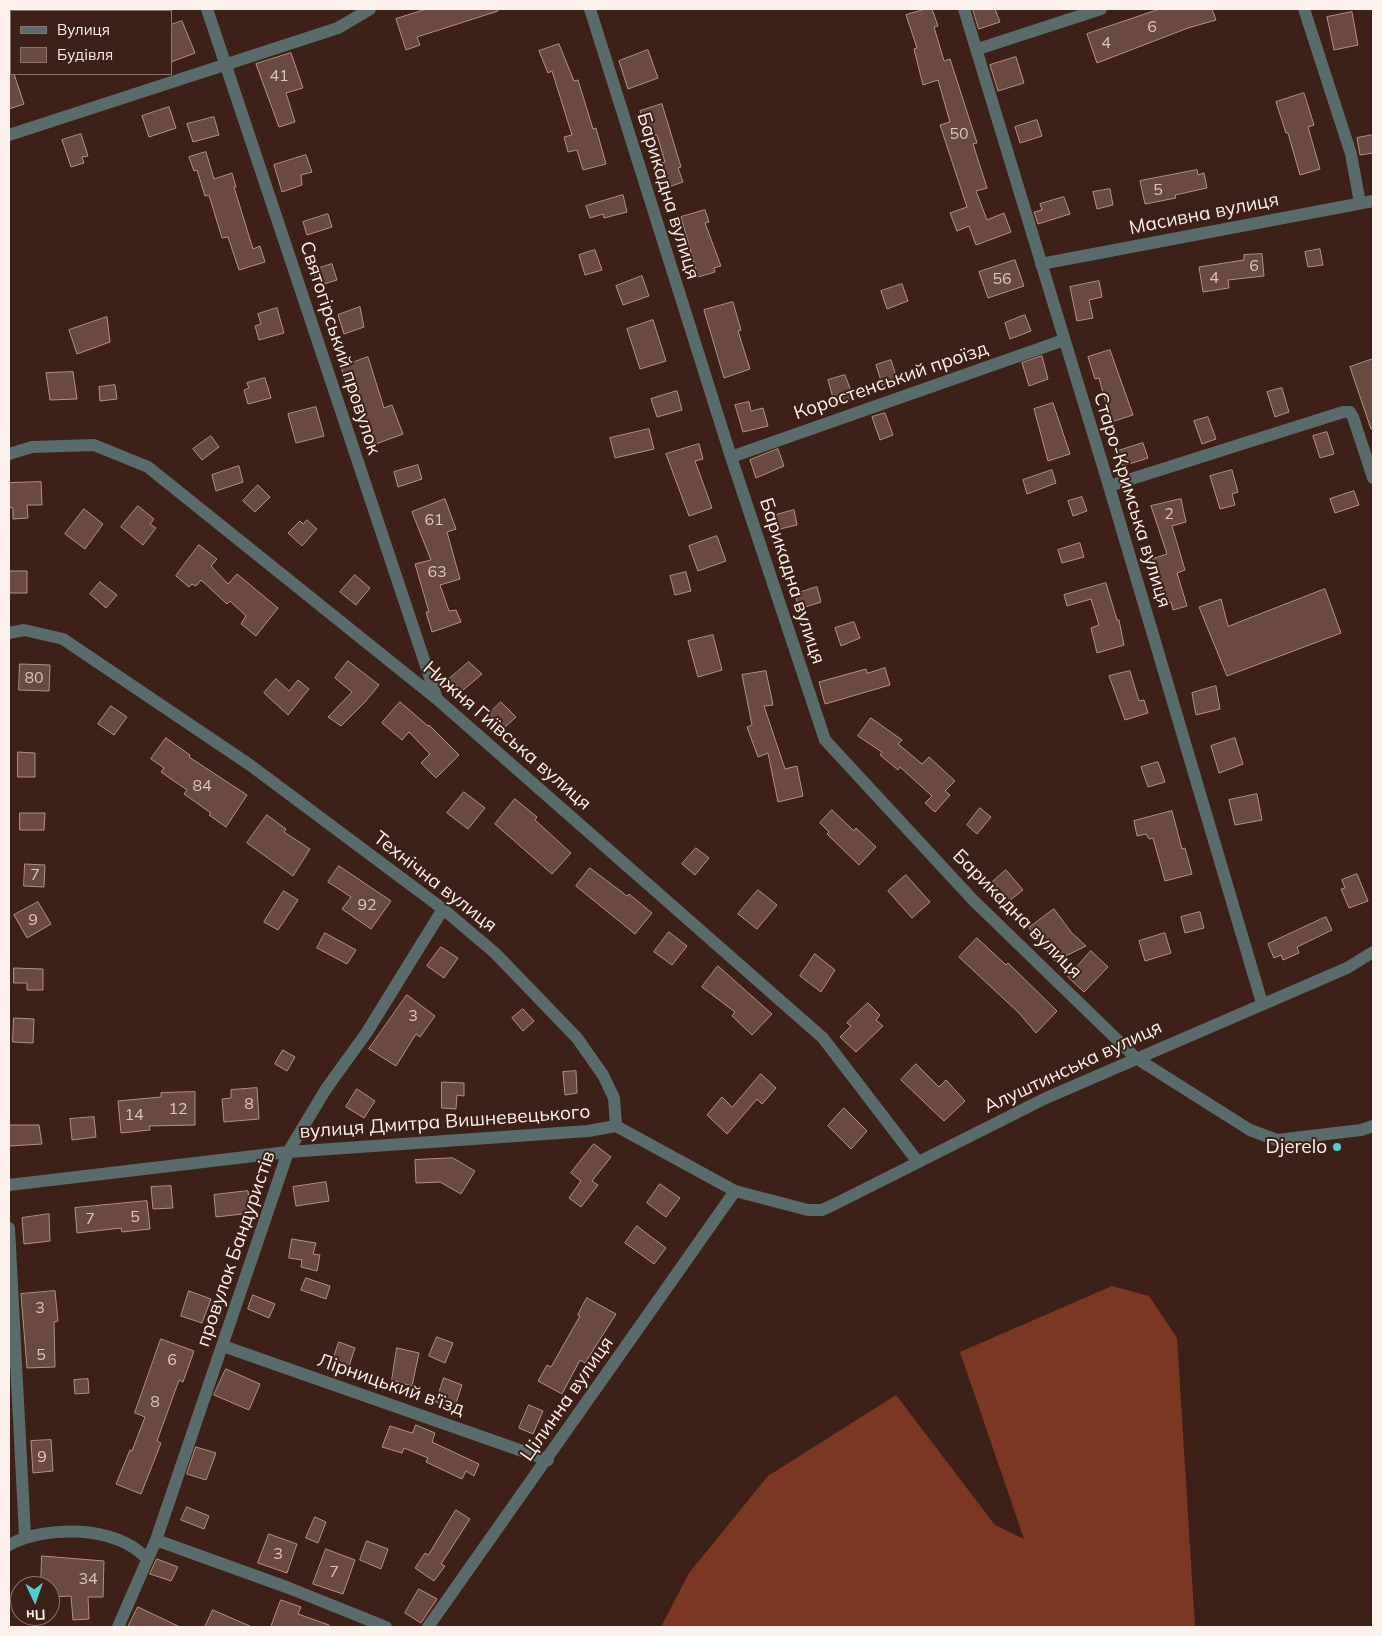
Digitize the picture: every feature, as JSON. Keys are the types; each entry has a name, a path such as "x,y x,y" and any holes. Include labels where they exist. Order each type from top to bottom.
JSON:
{"street":[{"name":"Святогірський провулок","path":"207,9 437,699"},
{"path":"9,135 338,28 370,9"},
{"name":"Барикадна вулиця","path":"590,9 731,457 825,740 973,900 1136,1058 1250,1130 1277,1140 1361,1130 1373,1126"},
{"name":"Старо-Кримська вулиця","path":"964,9 978,49 1262,1003"},
{"path":"978,49 1101,9"},
{"path":"1304,9 1367,202"},
{"name":"Масивна вулиця","path":"1041,264 1367,202"},
{"name":"Коростенський проїзд","path":"731,457 1064,340"},
{"path":"1109,486 1343,412 1350,412 1353,417 1373,478"},
{"name":"Нижня Гиївська вулиця","path":"9,454 32,447 94,445 148,467 437,699 822,1038 918,1162"},
{"name":"Технічна вулиця","path":"9,633 24,630 63,639 250,765 442,908 495,953 577,1038 603,1075 614,1098 616,1126"},
{"name":"провулок Бандуристів","path":"118,1627 156,1540 288,1152 326,1089 367,1032 442,908"},
{"name":"Алуштинська вулиця","path":"736,1191 789,1206 808,1210 822,1210 1046,1098 1262,1003 1347,968 1373,952"},
{"path":"616,1126 736,1191"},
{"name":"вулиця Дмитра Вишневецького","path":"9,1185 288,1152 588,1131 616,1126"},
{"name":"Цілинна вулиця","path":"428,1627 548,1460 736,1191"},
{"path":"9,1228 25,1536"},
{"name":"Лірницький в'їзд","path":"223,1346 548,1460"},
{"path":"9,1545 25,1536 77,1531 107,1536 131,1545 147,1559"},
{"path":"156,1540 289,1588 386,1627"}],"shaded area":[{"path":"1112,1286 1149,1296 1177,1338 1195,1627 661,1627 689,1573 768,1476 896,1395 995,1525 1024,1539 960,1352"}],"building":[{"path":"427,9 498,9 498,11 417,37 420,45 406,50 396,19"},
{"path":"932,9 938,26 934,27 944,61 950,59 977,143 973,144 987,188 976,191 987,220 1004,213 1011,232 976,245 969,226 957,231 950,213 967,207 940,125 950,122 938,80 923,85 914,49 917,48 906,15"},
{"path":"973,9 995,9 1000,22 979,29"},
{"path":"1160,9 1212,9 1216,20 1188,28 1097,63 1087,34"},
{"path":"1352,12 1358,45 1334,50 1327,17"},
{"path":"182,21 195,53 172,62 172,25"},
{"path":"559,44 574,81 578,80 593,129 596,128 606,164 583,170 577,150 568,152 564,137 572,135 552,71 548,73 539,51"},
{"path":"648,50 658,78 628,89 619,61"},
{"path":"291,53 303,88 286,93 295,122 279,127 256,64"},
{"path":"1016,57 1024,83 998,91 990,65"},
{"path":"10,65 10,75 14,75 24,104 9,109"},
{"path":"1304,93 1314,125 1308,127 1320,169 1300,175 1288,133 1286,133 1276,102"},
{"path":"662,104 681,167 678,168 683,182 663,189 655,165 665,162 657,135 649,138 640,111"},
{"path":"169,107 176,128 149,137 142,116"},
{"path":"214,117 219,135 193,142 187,124"},
{"path":"1037,120 1042,136 1020,143 1015,127"},
{"path":"81,134 88,156 82,157 84,163 71,167 62,140"},
{"path":"1373,135 1373,153 1360,155 1357,138"},
{"path":"206,152 214,179 232,173 236,187 234,187 253,249 260,246 265,262 239,270 228,237 222,238 209,195 205,196 197,170 194,171 189,157"},
{"path":"306,155 312,172 301,175 302,185 282,192 274,165"},
{"path":"1197,170 1198,175 1204,173 1207,188 1175,195 1176,198 1145,204 1140,181"},
{"path":"1110,189 1113,205 1097,209 1093,192"},
{"path":"623,195 627,212 604,218 603,214 590,218 586,206"},
{"path":"1064,197 1070,214 1038,224 1034,212 1042,210 1040,204"},
{"path":"705,210 709,222 705,223 721,266 714,268 715,272 698,277 681,217"},
{"path":"328,214 332,227 307,235 303,222"},
{"path":"1320,249 1323,265 1308,267 1305,252"},
{"path":"595,250 602,270 585,275 579,255"},
{"path":"1262,254 1264,276 1228,280 1229,288 1203,292 1199,267 1244,260 1244,255"},
{"path":"1015,260 1024,286 988,298 979,272"},
{"path":"332,264 337,280 318,286 313,270"},
{"path":"642,276 649,296 623,305 616,286"},
{"path":"1099,281 1102,297 1089,300 1093,318 1077,321 1070,287"},
{"path":"902,284 908,301 887,309 881,291"},
{"path":"733,302 741,330 738,331 750,369 724,378 704,310"},
{"path":"360,307 364,327 344,334 338,315"},
{"path":"277,308 284,333 259,340 255,326 261,324 258,314"},
{"path":"1025,315 1031,331 1010,339 1005,323"},
{"path":"107,317 110,342 77,354 69,330"},
{"path":"653,320 666,361 640,369 627,329"},
{"path":"1110,350 1133,415 1111,422 1099,378 1095,379 1088,357"},
{"path":"1042,356 1048,379 1029,386 1022,363"},
{"path":"368,357 384,408 392,405 403,434 373,445 355,396 350,397 341,367"},
{"path":"1373,359 1373,429 1371,429 1350,367"},
{"path":"891,360 898,382 883,387 876,365"},
{"path":"73,372 77,399 50,400 46,373"},
{"path":"845,375 854,399 835,405 828,380"},
{"path":"265,378 271,398 248,404 244,390 249,388 247,383"},
{"path":"115,385 117,399 100,401 99,387"},
{"path":"1282,388 1289,412 1275,417 1267,392"},
{"path":"677,391 682,410 657,417 651,399"},
{"path":"749,402 751,411 763,408 768,426 743,432 735,405"},
{"path":"1053,403 1070,454 1048,461 1034,409"},
{"path":"316,407 324,436 296,443 288,414"},
{"path":"885,413 893,435 880,440 872,417"},
{"path":"1208,417 1216,439 1202,444 1194,421"},
{"path":"649,429 654,449 615,458 610,438"},
{"path":"1327,432 1334,454 1320,458 1313,436"},
{"path":"211,436 219,447 202,460 193,449"},
{"path":"1143,443 1148,458 1123,466 1118,451"},
{"path":"699,444 703,459 695,461 712,508 689,516 666,454"},
{"path":"778,449 784,466 756,478 750,460"},
{"path":"418,465 422,479 398,487 394,472"},
{"path":"239,466 243,482 216,491 212,475"},
{"path":"1052,470 1056,483 1027,494 1023,480"},
{"path":"1232,470 1238,492 1232,494 1235,505 1220,509 1210,476"},
{"path":"41,482 42,505 27,505 28,518 13,519 13,508 9,507 9,483"},
{"path":"258,485 270,497 255,512 243,501"},
{"path":"1354,491 1359,505 1335,513 1330,499"},
{"path":"1082,497 1087,511 1073,516 1068,501"},
{"path":"445,499 456,529 447,532 460,579 440,585 449,611 456,610 461,622 432,632 426,612 429,612 415,564 431,560 412,512"},
{"path":"1181,499 1186,522 1172,526 1185,570 1177,573 1187,606 1173,610 1171,602 1164,605 1152,559 1167,554 1151,506"},
{"path":"138,506 154,519 150,524 156,528 143,545 121,527"},
{"path":"84,509 103,524 85,549 65,534"},
{"path":"794,510 797,525 780,529 776,515"},
{"path":"307,520 317,529 302,546 288,533 300,521 303,524"},
{"path":"717,536 726,561 698,571 689,546"},
{"path":"1080,543 1084,557 1062,563 1058,550"},
{"path":"199,545 217,559 211,566 228,584 237,574 278,608 256,636 241,624 246,616 230,601 227,604 201,580 196,586 192,584 189,587 176,576"},
{"path":"10,571 27,571 27,593 10,593"},
{"path":"686,572 691,591 675,595 670,576"},
{"path":"355,575 370,588 356,605 340,592"},
{"path":"100,582 117,595 106,608 90,594"},
{"path":"1106,583 1117,620 1119,620 1124,645 1097,653 1091,628 1099,625 1091,599 1067,606 1064,595"},
{"path":"817,587 821,602 799,609 795,594"},
{"path":"1325,589 1341,633 1227,676 1199,607 1221,599 1228,626"},
{"path":"854,622 860,638 841,646 835,628"},
{"path":"713,635 722,670 698,677 688,641"},
{"path":"348,661 379,685 341,726 328,717 352,692 335,678"},
{"path":"469,662 482,674 462,691 449,679"},
{"path":"20,664 50,665 49,691 19,690"},
{"path":"885,668 890,685 825,704 819,682 866,669 867,673"},
{"path":"766,671 773,705 764,706 785,769 797,766 803,796 778,802 768,753 758,757 747,727 752,725 742,675"},
{"path":"1130,671 1139,701 1144,700 1148,713 1125,720 1109,676"},
{"path":"276,679 289,691 298,680 309,689 288,715 264,693"},
{"path":"1216,686 1220,709 1196,715 1192,693"},
{"path":"400,702 429,725 459,755 436,778 421,763 430,754 409,732 402,740 382,723"},
{"path":"501,702 516,717 504,728 489,714"},
{"path":"111,706 127,717 114,735 98,724"},
{"path":"871,718 902,740 898,744 922,764 929,757 955,781 945,791 950,795 935,812 925,803 932,796 900,767 898,770 880,755 882,752 858,736"},
{"path":"166,738 190,755 189,757 247,795 226,827 209,815 211,813 184,794 187,790 161,772 164,768 151,759"},
{"path":"1235,738 1243,764 1219,773 1211,746"},
{"path":"18,752 35,753 35,777 18,777"},
{"path":"1158,762 1165,782 1148,787 1141,767"},
{"path":"464,792 485,808 468,829 447,813"},
{"path":"1257,794 1262,820 1235,825 1229,800"},
{"path":"515,799 537,817 535,820 571,853 552,874 495,824"},
{"path":"980,808 991,817 977,834 967,825"},
{"path":"832,810 854,831 856,828 876,847 859,865 827,834 829,832 820,823"},
{"path":"1172,811 1182,849 1185,848 1192,874 1165,881 1153,838 1149,839 1146,834 1137,836 1134,821"},
{"path":"20,813 45,813 44,830 20,830"},
{"path":"267,815 286,829 284,832 310,849 293,876 247,843"},
{"path":"696,848 709,858 695,875 682,864"},
{"path":"25,864 45,865 44,887 24,886"},
{"path":"339,866 391,901 371,929 342,909 351,897 328,882"},
{"path":"590,868 627,896 629,894 652,913 635,934 576,886"},
{"path":"1006,870 1023,890 1004,905 988,886"},
{"path":"1357,874 1368,901 1349,908 1341,889 1345,888 1342,880"},
{"path":"906,875 930,902 912,918 888,891"},
{"path":"758,890 777,905 757,929 738,914"},
{"path":"284,891 298,900 278,930 264,922"},
{"path":"38,902 51,924 27,938 14,915"},
{"path":"1054,909 1071,932 1086,946 1055,961 1029,928"},
{"path":"1200,912 1204,928 1185,933 1181,917"},
{"path":"1326,917 1332,930 1297,947 1299,953 1283,960 1281,955 1274,958 1268,944"},
{"path":"669,932 687,946 672,965 654,952"},
{"path":"325,933 356,950 347,964 317,948"},
{"path":"1165,933 1171,953 1145,961 1139,941"},
{"path":"977,938 1006,965 1008,963 1057,1011 1036,1033 1019,1013 959,957"},
{"path":"441,947 458,958 444,978 427,966"},
{"path":"1091,951 1108,967 1084,992 1068,977"},
{"path":"815,954 835,970 821,992 800,976"},
{"path":"718,966 772,1014 752,1035 732,1016 735,1012 702,987"},
{"path":"14,968 43,969 43,990 27,990 27,983 14,983"},
{"path":"407,995 435,1016 420,1037 416,1034 396,1066 369,1049"},
{"path":"868,1003 880,1015 876,1020 883,1026 856,1052 840,1037 851,1026 847,1023"},
{"path":"523,1009 534,1021 523,1031 512,1018"},
{"path":"14,1018 34,1019 33,1043 13,1042"},
{"path":"283,1050 295,1057 287,1071 275,1064"},
{"path":"916,1064 939,1087 946,1080 965,1101 944,1121 901,1080"},
{"path":"576,1071 577,1093 565,1095 563,1072"},
{"path":"761,1074 776,1088 762,1104 757,1099 727,1134 707,1115 722,1097 732,1107"},
{"path":"442,1082 464,1083 464,1096 457,1095 456,1109 442,1108"},
{"path":"257,1088 259,1119 224,1122 222,1099 231,1098 231,1090"},
{"path":"357,1089 375,1101 364,1118 346,1107"},
{"path":"195,1092 195,1125 149,1126 150,1130 121,1133 118,1101 161,1097 161,1093"},
{"path":"844,1108 867,1131 851,1149 828,1126"},
{"path":"94,1117 96,1137 72,1140 70,1119"},
{"path":"9,1125 39,1125 42,1144 10,1146"},
{"path":"594,1144 611,1157 592,1181 598,1185 581,1207 569,1198 581,1181 571,1173"},
{"path":"453,1158 475,1171 461,1194 440,1182 416,1183 415,1160"},
{"path":"326,1182 329,1201 296,1206 293,1187"},
{"path":"660,1184 680,1198 666,1217 647,1203"},
{"path":"171,1186 173,1208 153,1209 151,1187"},
{"path":"248,1191 251,1213 216,1217 214,1195"},
{"path":"147,1201 150,1229 122,1232 121,1228 77,1233 75,1208"},
{"path":"49,1214 50,1241 24,1244 22,1218"},
{"path":"637,1226 666,1248 654,1264 625,1243"},
{"path":"292,1239 316,1243 313,1254 320,1255 317,1271 301,1267 302,1260 289,1258"},
{"path":"306,1278 330,1286 326,1299 301,1290"},
{"path":"55,1291 58,1321 54,1322 55,1367 27,1368 21,1294"},
{"path":"189,1291 211,1299 202,1323 181,1316"},
{"path":"253,1295 275,1304 269,1318 248,1309"},
{"path":"587,1298 616,1314 585,1363 580,1360 562,1394 538,1381 547,1365 551,1367 580,1316 578,1315"},
{"path":"437,1337 453,1343 445,1363 429,1356"},
{"path":"161,1339 194,1351 183,1382 179,1380 157,1441 161,1443 141,1494 116,1484 130,1450 132,1451 145,1417 135,1413"},
{"path":"339,1342 355,1348 348,1369 332,1363"},
{"path":"397,1348 419,1353 412,1386 392,1380"},
{"path":"226,1369 260,1384 249,1410 214,1395"},
{"path":"444,1378 462,1385 454,1409 436,1402"},
{"path":"88,1379 89,1393 75,1394 74,1380"},
{"path":"529,1405 543,1411 533,1434 519,1428"},
{"path":"416,1425 435,1433 432,1442 479,1464 474,1476 466,1471 462,1479 426,1462 428,1458 404,1448 402,1453 382,1447 390,1426 412,1433"},
{"path":"51,1440 53,1471 33,1473 31,1441"},
{"path":"196,1447 216,1453 206,1480 187,1474"},
{"path":"187,1507 209,1516 204,1529 181,1520"},
{"path":"456,1510 470,1519 441,1564 445,1566 434,1581 415,1568 425,1553 428,1555"},
{"path":"315,1517 326,1522 318,1543 306,1538"},
{"path":"269,1534 297,1544 287,1573 258,1563"},
{"path":"367,1541 388,1549 381,1569 360,1560"},
{"path":"326,1549 355,1560 343,1594 313,1584"},
{"path":"42,1556 104,1561 103,1597 88,1597 89,1619 73,1620 71,1596 60,1597 60,1576 41,1576"},
{"path":"157,1559 178,1567 171,1581 150,1574"},
{"path":"419,1589 437,1599 421,1623 405,1613"},
{"path":"281,1600 301,1607 298,1614 329,1625 329,1627 271,1627"},
{"path":"138,1607 180,1627 128,1627"},
{"path":"213,1610 252,1627 205,1627"}],"place":[{"name":"Djerelo","path":"1337,1147"}]}
